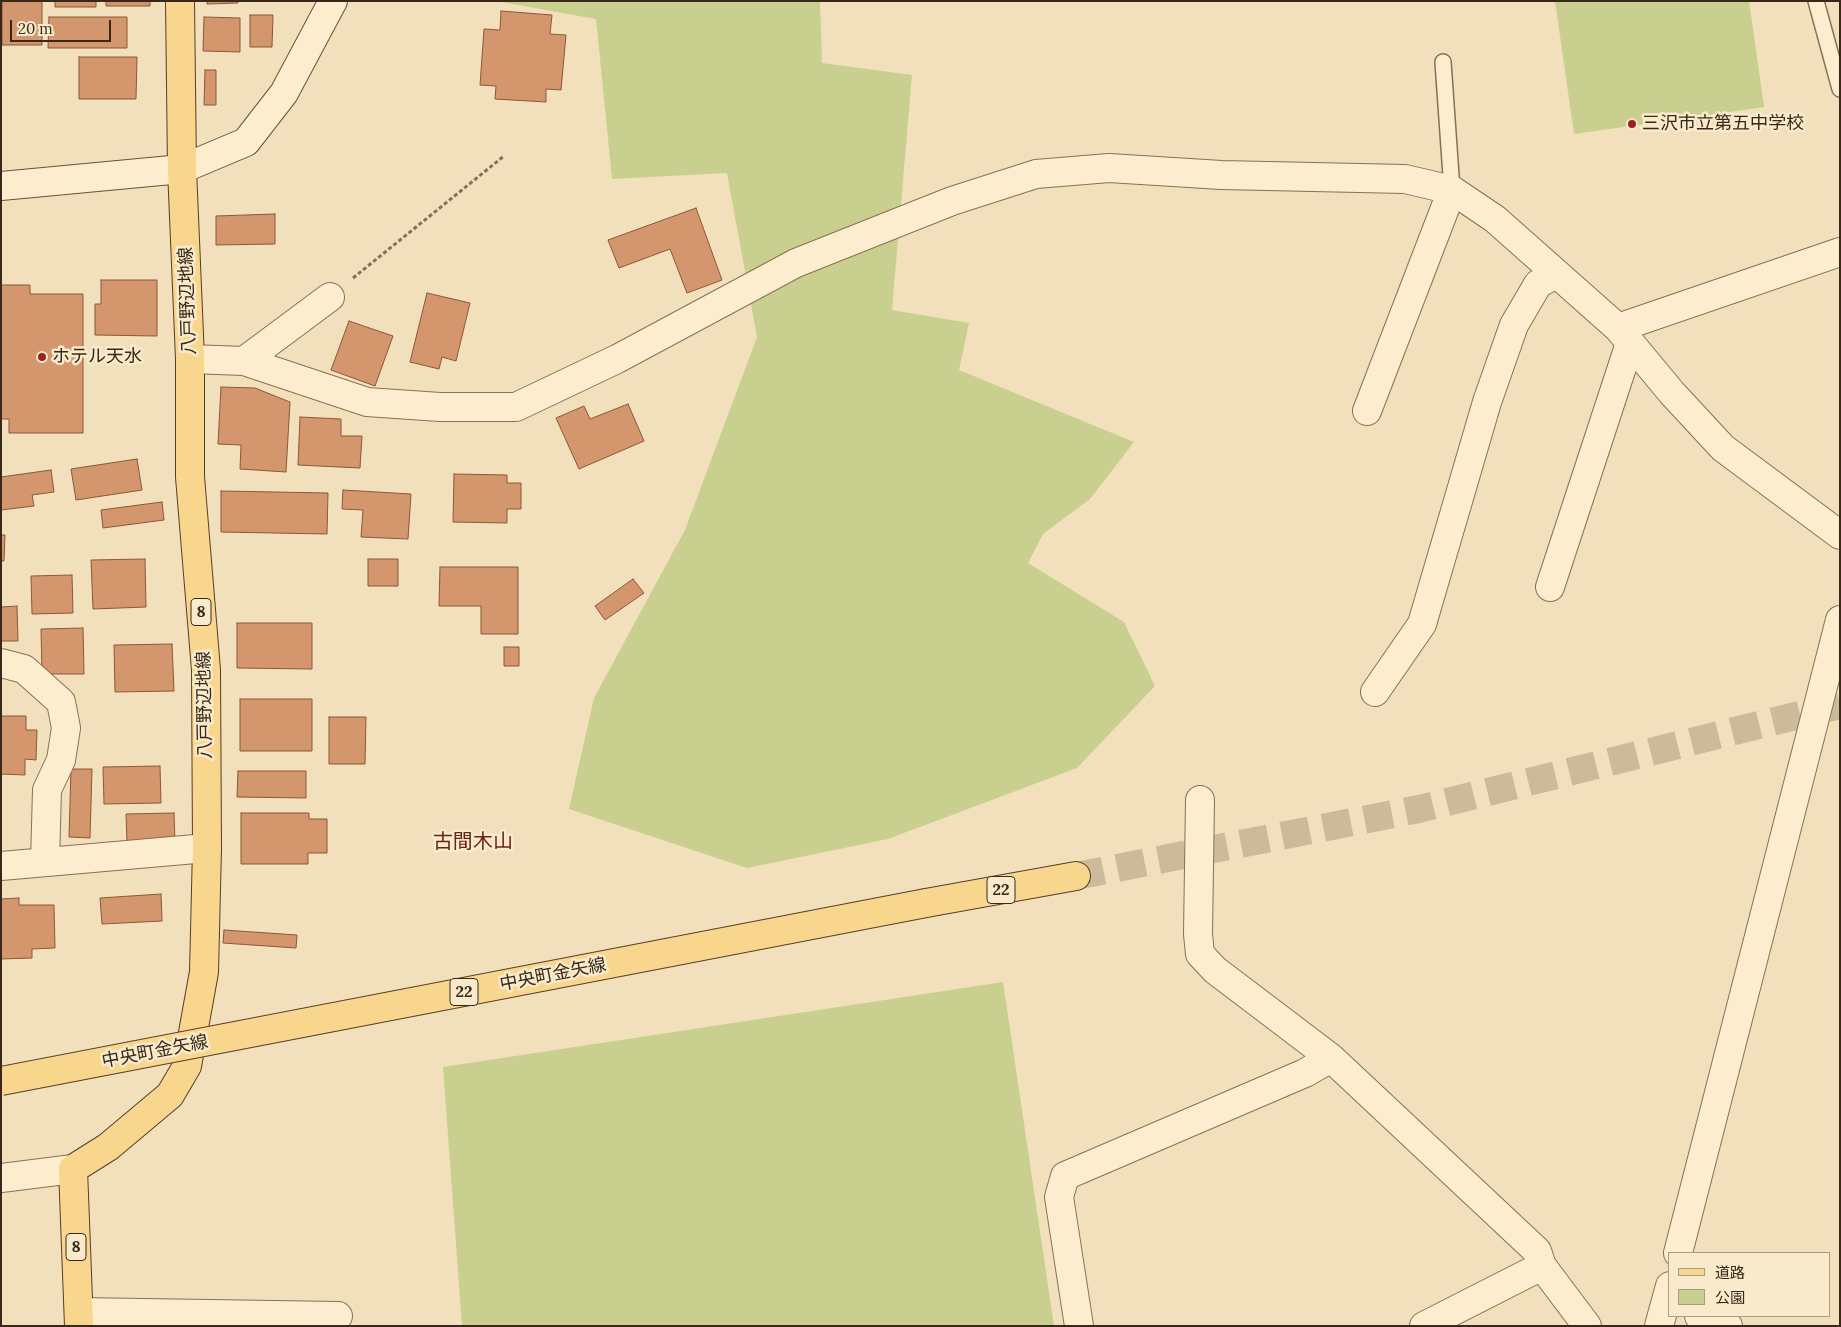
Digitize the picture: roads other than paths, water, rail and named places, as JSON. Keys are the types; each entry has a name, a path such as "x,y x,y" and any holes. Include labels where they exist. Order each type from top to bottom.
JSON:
{"main road":[{"name":"八戸野辺地線","path":"74,1169 108,1147 170,1095 187,1066 204,972 207,848 206,670 190,477 190,358 182,169 180,1"},
{"name":"中央町金矢線","path":"1,1081 926,903 1076,876"},
{"name":"8","path":"74,1169 79,1319"}],"street":[{"path":"1,186 182,169 246,142 284,93 333,1"},
{"path":"190,358 244,361 368,402 440,407 516,407 617,359 796,263 952,201 1036,174 1109,168 1221,175 1405,179 1452,190 1495,219 1624,336 1672,393 1723,448 1840,535"},
{"path":"1367,411 1452,190"},
{"path":"1624,336 1840,252"},
{"path":"1375,692 1422,624 1487,402 1514,325 1538,284 1556,274"},
{"path":"244,361 330,297"},
{"path":"1550,587 1624,336"},
{"path":"1678,1252 1840,620"},
{"path":"1,663 24,669 62,702 66,728 62,760 47,790 45,862"},
{"path":"1200,800 1198,934 1200,954 1215,970 1331,1058 1537,1250 1542,1266 1587,1326"},
{"path":"1,866 207,848"},
{"path":"1079,1326 1059,1197 1066,1176 1305,1074 1331,1058"},
{"path":"1,1178 74,1169"},
{"path":"1424,1326 1542,1266"},
{"path":"79,1319 338,1316"},
{"path":"1702,1317 1728,1326"}],"lane":[{"path":"1816,1 1840,88"},
{"path":"1442,62 1452,190"}],"tunnel":[{"path":"1076,876 1419,809 1840,705"}],"place":[{"name":"三沢市立第五中学校","path":"1632,124"},
{"name":"ホテル天水","path":"42,357"}],"district":[{"name":"古間木山","path":"473,842"}]}
